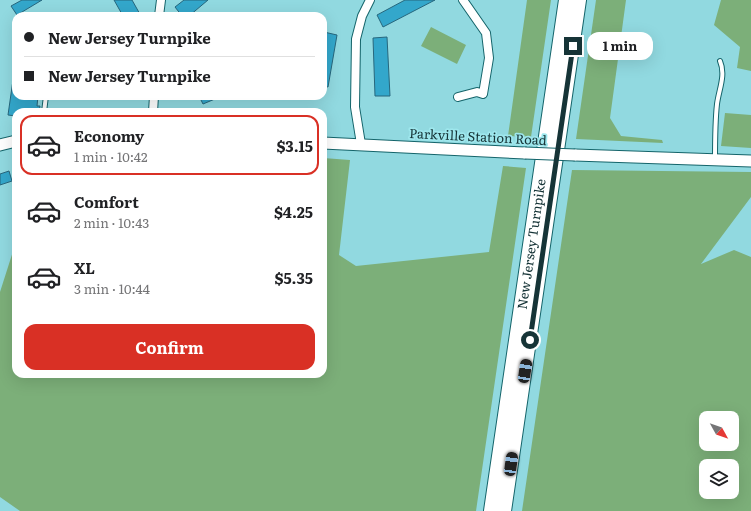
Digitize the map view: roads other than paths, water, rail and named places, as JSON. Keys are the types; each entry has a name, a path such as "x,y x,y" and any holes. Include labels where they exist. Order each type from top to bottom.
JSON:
{"highway":[{"name":"New Jersey Turnpike","path":"491,511 566,0"},
{"name":"New Jersey Turnpike","path":"504,511 579,0"}],"main road":[{"path":"0,145 12,142"},
{"name":"Parkville Station Road","path":"327,143 524,153 751,161"}],"street":[{"path":"160,12 161,0"},
{"path":"458,97 477,92 483,94 489,58 486,32 463,0"},
{"path":"361,144 355,107 356,39 362,16 369,1"}],"lane":[{"path":"715,160 717,105 723,71 720,61"}]}
